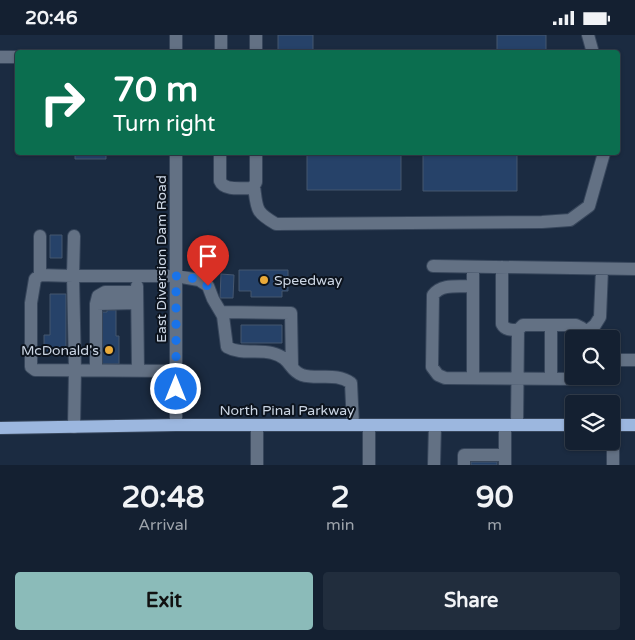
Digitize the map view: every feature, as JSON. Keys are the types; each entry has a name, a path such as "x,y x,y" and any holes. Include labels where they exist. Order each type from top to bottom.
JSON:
{"main road":[{"name":"North Pinal Parkway","path":"0,428 176,425 565,425"},
{"path":"620,425 635,425"}],"street":[{"path":"176,35 176,50"},
{"path":"221,35 221,50"},
{"path":"256,35 256,50"},
{"path":"588,35 592,50"},
{"path":"0,57 15,57"},
{"name":"East Diversion Dam Road","path":"176,155 176,425"},
{"path":"220,155 220,181 222,185 226,187 251,188 254,186"},
{"path":"256,155 254,186 257,207 262,216 276,224 542,222 570,220 589,206 603,155"},
{"path":"40,236 40,275"},
{"path":"74,236 74,427"},
{"path":"433,266 635,269"},
{"path":"473,267 473,379"},
{"path":"502,267 502,324 507,329 518,330"},
{"path":"590,330 600,317 602,269"},
{"path":"176,371 34,370 31,367 31,303 35,279 40,275 176,276 192,278 208,286 223,316 227,347 234,351 270,352 284,357 296,372 304,376 343,377 351,383 353,425"},
{"path":"136,276 138,371"},
{"path":"473,287 442,287 433,295 432,367 438,375 445,378 473,379 565,379"},
{"path":"96,370 96,304 137,297"},
{"path":"221,312 291,313 292,366"},
{"path":"464,465 464,455 505,460 517,379 518,330 523,325 576,325 582,330"},
{"path":"551,325 551,379"},
{"path":"620,361 635,360"},
{"path":"257,425 257,465"},
{"path":"369,425 369,465"},
{"path":"434,425 434,465"},
{"path":"613,450 613,465"}],"building":[{"path":"278,35 313,35 313,50 278,50"},
{"path":"497,35 546,35 546,50 497,50"},
{"path":"75,155 106,155 106,159 75,159"},
{"path":"307,155 401,155 401,190 307,190"},
{"path":"423,155 517,155 517,191 423,191"},
{"path":"50,235 62,235 62,258 50,258"},
{"name":"Speedway","path":"239,270 288,270 288,291 282,291 282,297 251,297 251,291 239,291"},
{"path":"221,274 234,275 233,298 220,298"},
{"path":"50,294 66,294 66,354 44,354 44,335 50,335"},
{"name":"McDonald's","path":"107,310 116,310 116,336 119,336 119,364 100,364 100,312 107,312"},
{"path":"241,325 282,325 282,343 241,343"},
{"path":"471,462 497,462 497,465 471,465"}],"place":[{"name":"Speedway","path":"264,280"},
{"name":"McDonald's","path":"109,350"}],"route":[{"path":"176,389 176,276 192,278 208,286"}]}
